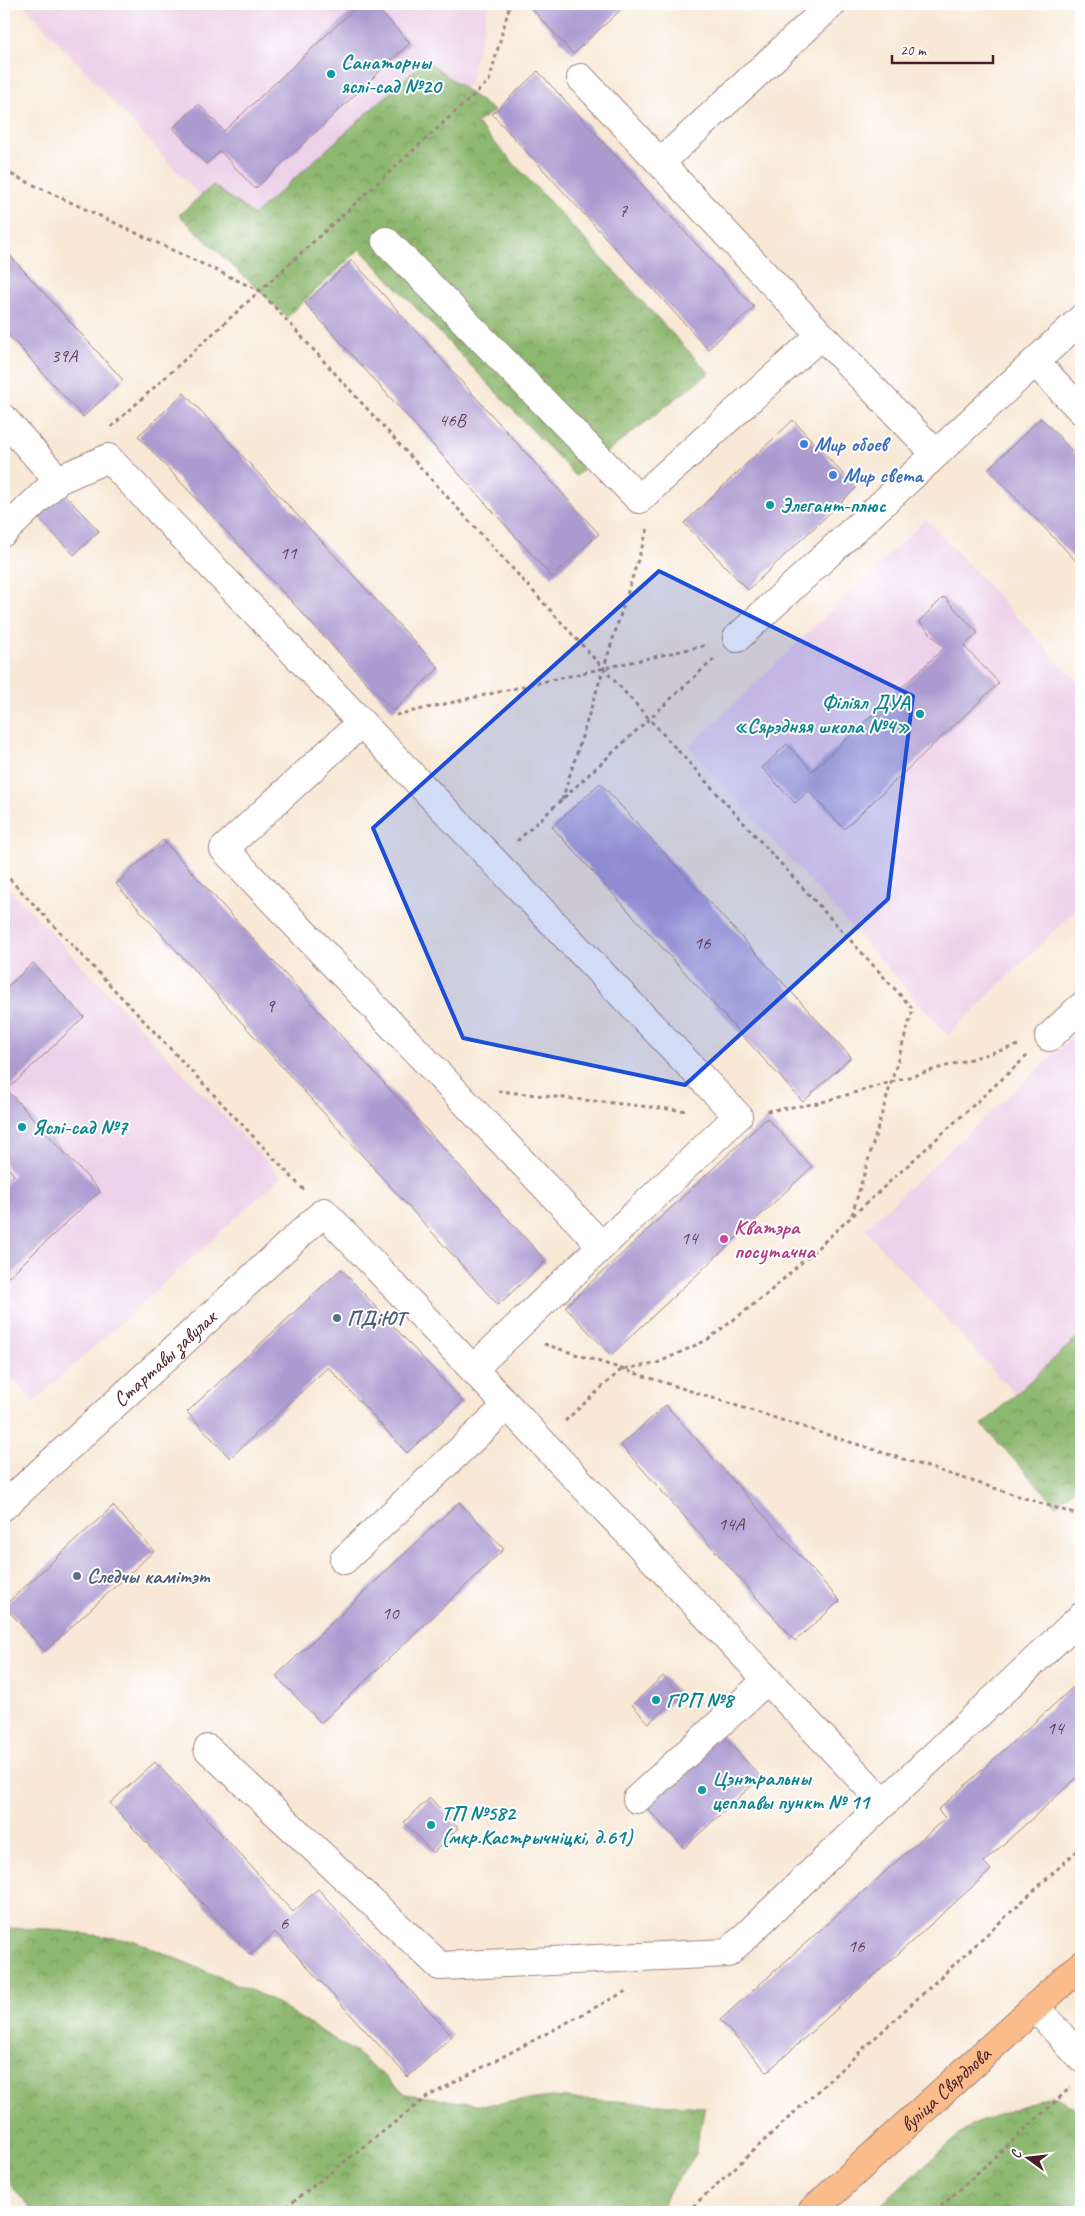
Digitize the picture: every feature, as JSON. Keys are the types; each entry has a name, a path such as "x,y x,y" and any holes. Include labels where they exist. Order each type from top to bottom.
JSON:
{"main road":[{"name":"вуліца Свярдлова","path":"811,2212 1081,1965"}],"street":[{"path":"661,162 832,4"},
{"path":"581,78 661,162 820,336 936,454"},
{"path":"386,241 639,499 820,336"},
{"path":"737,638 1081,319"},
{"path":"1035,362 1081,410"},
{"path":"4,419 58,480"},
{"path":"4,532 58,480 108,458 738,1116 473,1369"},
{"path":"361,722 224,849 602,1246"},
{"path":"1049,1037 1081,1007"},
{"path":"324,1212 884,1803"},
{"name":"Стартавы завулак","path":"4,1506 324,1212"},
{"path":"344,1560 507,1406"},
{"path":"208,1749 440,1966 728,1953 1081,1617"},
{"path":"637,1799 767,1680"},
{"path":"1035,2007 1081,2058"}],"path":[{"path":"104,434 488,81 510,4"},
{"path":"4,171 260,291 913,1009 851,1218"},
{"path":"562,800 649,522"},
{"path":"361,722 737,638"},
{"path":"494,861 737,638"},
{"path":"4,872 324,1212"},
{"path":"542,1442 622,1369 654,1364 707,1340 766,1295 1049,1037"},
{"path":"510,1334 1081,1516"},
{"path":"687,2212 1081,1847"},
{"path":"280,2212 427,2097 634,1986"},
{"path":"935,2212 1074,2084"}],"highlighted area":[{"path":"659,571 913,696 888,899 685,1085 463,1038 373,828"}],"shaded area":[{"path":"23,4 489,4 469,85 268,270"},
{"path":"926,519 1081,686 1081,905 948,1035 689,747"},
{"path":"4,883 281,1177 33,1402 4,1370"},
{"path":"1081,1029 1081,1467 864,1229"}],"green space":[{"path":"426,60 494,111 476,123 709,373 576,476 360,249 287,317 179,215 213,185 254,215"},
{"path":"1081,1334 1081,1482 1056,1505 982,1425"},
{"path":"4,1928 50,1929 135,1941 264,1996 355,2052 406,2094 484,2105 551,2097 705,2107 695,2154 666,2196 660,2212 33,2212 4,2176"},
{"path":"1052,2095 1081,2111 1081,2212 873,2212 971,2125"}],"building":[{"name":"Санаторны яслі-сад №20","path":"351,4 377,4 375,6 410,43 255,189 220,151 206,164 173,128 199,104 224,131 355,8"},
{"path":"534,4 627,4 573,54 530,7"},
{"path":"538,71 754,307 708,349 492,114"},
{"path":"4,249 123,380 83,417 4,330"},
{"path":"352,260 599,534 552,577 305,303"},
{"path":"184,393 439,668 393,711 138,436"},
{"path":"1041,418 1081,460 1081,566 988,469"},
{"name":"Элегант-плюс","path":"793,420 856,488 748,590 684,523"},
{"path":"59,489 99,531 74,555 34,513"},
{"name":"Філіял ДУА «Сярэдняя школа №4»","path":"944,597 978,633 964,646 999,683 844,829 809,791 795,803 762,768 787,744 812,771 944,648 919,621"},
{"path":"600,783 851,1057 803,1102 552,827"},
{"path":"163,840 546,1261 498,1305 116,884"},
{"name":"Яслі-сад №7","path":"33,963 84,1017 7,1090 100,1191 4,1281 4,1185 14,1175 4,1163 4,990"},
{"path":"767,1118 812,1167 611,1355 565,1307"},
{"name":"ПДіЮТ","path":"341,1269 463,1402 407,1453 328,1367 230,1458 187,1412"},
{"path":"666,1405 840,1601 795,1641 621,1445"},
{"path":"459,1502 504,1549 321,1723 276,1676"},
{"path":"113,1506 154,1551 45,1651 4,1606"},
{"name":"ГРП №8","path":"663,1676 680,1694 649,1723 632,1705"},
{"path":"1081,1680 1081,1774 984,1862 991,1870 767,2072 720,2020 945,1818 938,1810"},
{"name":"Цэнтральны цеплавы пункт № 11","path":"720,1733 761,1777 684,1848 643,1804"},
{"path":"155,1762 293,1912 318,1889 452,2036 408,2077 275,1932 250,1955 110,1803"},
{"name":"ТП №582 (мкр.Кастрычніцкі, д.61)","path":"430,1798 458,1828 433,1853 404,1822"}],"place":[{"name":"Санаторны яслі-сад №20","path":"331,74"},
{"name":"Мир обоев","path":"804,444"},
{"name":"Мир света","path":"833,475"},
{"name":"Элегант-плюс","path":"770,505"},
{"name":"Філіял ДУА «Сярэдняя школа №4»","path":"920,714"},
{"name":"Яслі-сад №7","path":"22,1127"},
{"name":"Кватэра посутачна","path":"724,1239"},
{"name":"ПДіЮТ","path":"337,1318"},
{"name":"Следчы камітэт","path":"77,1576"},
{"name":"ГРП №8","path":"656,1700"},
{"name":"Цэнтральны цеплавы пункт № 11","path":"702,1790"},
{"name":"ТП №582 (мкр.Кастрычніцкі, д.61)","path":"431,1825"}]}
